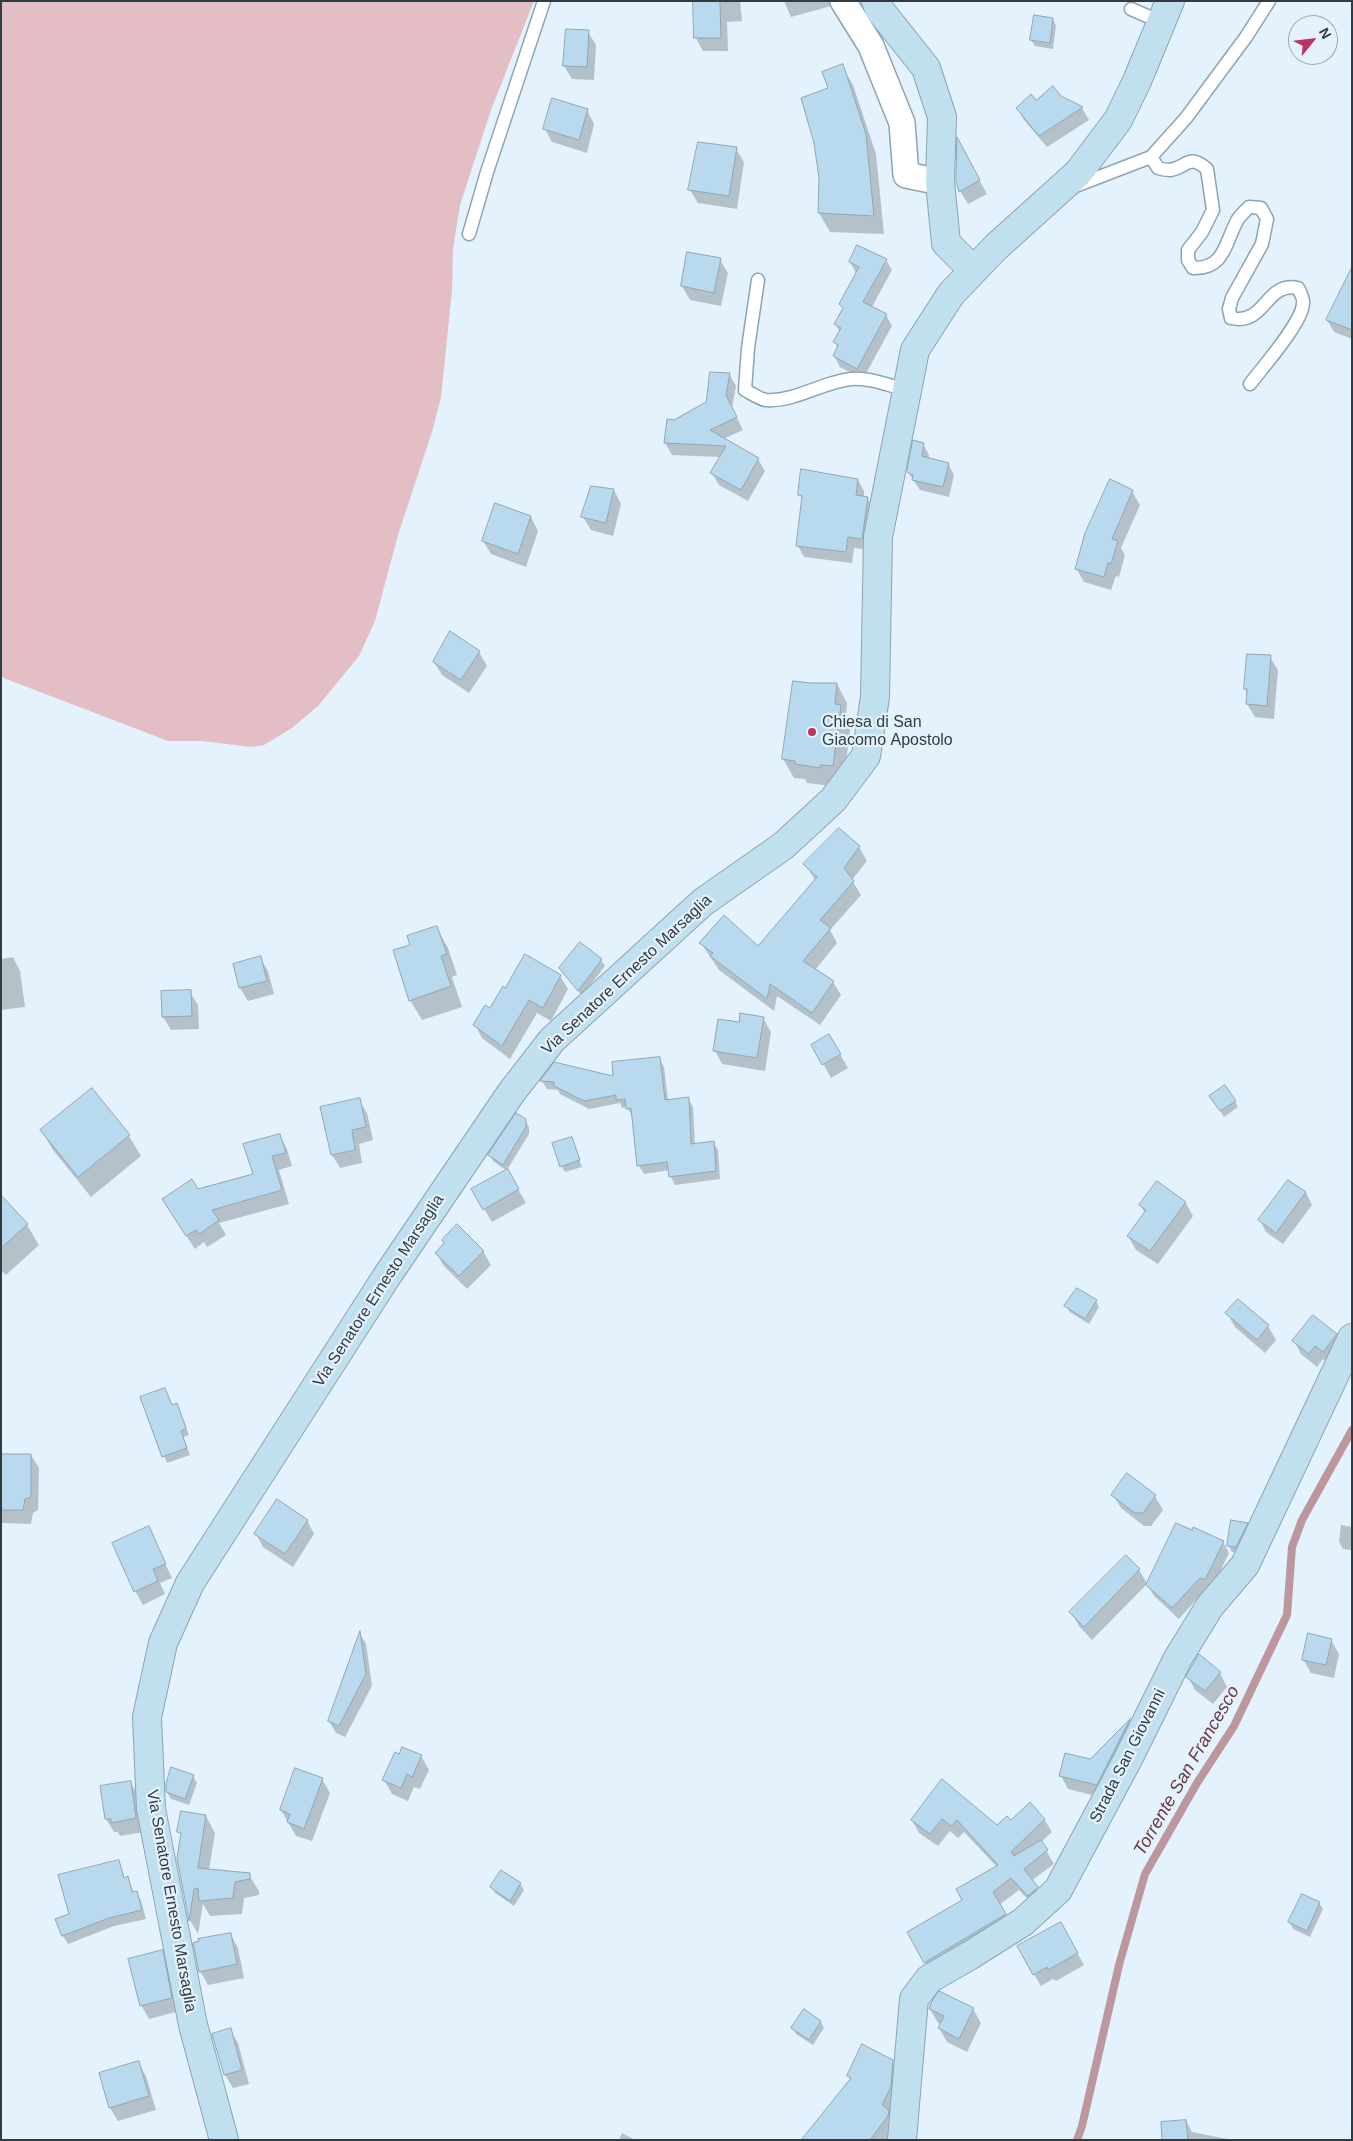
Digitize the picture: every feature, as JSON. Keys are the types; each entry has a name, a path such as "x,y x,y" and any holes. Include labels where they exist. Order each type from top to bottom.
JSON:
{"street":[{"path":"843,1 871,46 902,123 906,175 940,182"},
{"path":"876,1 879,9 926,68 942,117 940,182 946,243 973,270"},
{"name":"Via Senatore Ernesto Marsaglia","path":"224,2140 192,2025 151,1809 147,1717 163,1643 190,1584 376,1292 511,1092 552,1040 703,902 783,846 833,800 866,756 875,697 878,537 915,350 951,294 996,247 1078,173 1118,120 1137,81 1166,12"},
{"name":"Strada San Giovanni","path":"902,2140 914,1999 929,1979 1023,1922 1058,1890 1127,1761 1178,1658 1210,1606 1245,1565 1352,1338"}],"lane":[{"path":"469,234 487,172 544,1"},
{"path":"1059,192 1151,158 1186,118 1246,37 1269,1"},
{"path":"1131,9 1166,12"},
{"path":"1151,158 1158,168 1170,170 1187,161 1198,161 1207,169 1212,210 1202,232 1188,250 1188,260 1193,268 1204,268 1214,263 1226,250 1238,219 1249,207 1261,208 1267,220 1262,244 1232,298 1229,309 1231,318 1241,320 1253,317 1279,290 1289,286 1298,288 1304,303 1299,317 1284,341 1250,384"},
{"path":"758,280 748,348 745,390 764,400 789,398 826,385 852,379 876,382 907,390"}],"shaded area":[{"path":"1,1 534,1 491,110 460,205 453,249 452,291 441,397 432,432 398,535 375,621 359,656 318,706 292,728 264,745 251,747 202,741 168,741 1,677"}],"building":[{"path":"693,1 720,1 721,38 694,38"},
{"path":"1034,15 1053,18 1050,43 1030,40"},
{"path":"566,29 589,30 587,67 563,66"},
{"path":"843,64 866,134 874,216 818,213 819,178 814,143 801,98 828,88 822,72"},
{"path":"1053,86 1061,96 1083,107 1039,136 1016,108 1031,94 1036,100"},
{"path":"552,98 588,109 579,140 543,129"},
{"path":"957,137 980,180 959,192 956,181"},
{"path":"698,142 737,147 729,196 688,190"},
{"path":"857,245 887,259 863,302 887,314 857,369 833,356 838,345 833,342 841,328 834,324 843,308 839,304 859,267 849,262"},
{"path":"687,252 721,258 714,293 681,286"},
{"path":"1352,267 1352,330 1326,320"},
{"path":"710,372 730,373 726,395 737,417 710,430 759,458 741,490 710,473 726,446 664,443 667,419 674,420 706,402"},
{"path":"913,440 924,443 922,456 949,463 943,487 912,480 913,475 907,472"},
{"path":"801,469 858,479 856,495 868,497 862,539 848,537 846,552 796,546 802,496 798,495"},
{"path":"1110,479 1133,490 1112,539 1118,541 1111,564 1108,563 1104,577 1075,569 1085,533"},
{"path":"591,486 614,489 606,523 581,517"},
{"path":"495,503 531,516 518,554 482,541"},
{"path":"450,631 480,651 461,680 433,662"},
{"path":"1247,654 1271,655 1267,706 1246,704 1247,689 1244,689"},
{"path":"793,681 837,683 835,704 841,705 833,766 820,765 820,768 795,764 795,761 782,759"},
{"path":"839,828 860,846 844,868 854,881 820,920 831,928 803,961 834,981 812,1013 770,984 767,999 710,956 713,953 699,943 724,915 758,946 817,877 803,864"},
{"path":"437,926 447,954 441,956 451,986 409,1001 393,950 410,945 407,936"},
{"path":"580,942 602,959 578,991 559,968"},
{"path":"525,954 561,975 543,1008 529,1000 502,1046 473,1025 485,1005 490,1008 503,986 505,988"},
{"path":"261,956 267,981 239,988 233,964"},
{"path":"191,990 192,1016 162,1017 161,991"},
{"path":"740,1013 764,1017 757,1058 713,1051 718,1019 739,1022"},
{"path":"829,1034 841,1054 822,1065 811,1045"},
{"path":"660,1057 665,1100 689,1097 691,1144 714,1141 716,1171 669,1177 667,1162 637,1166 631,1108 626,1109 625,1099 616,1100 616,1095 584,1101 554,1086 554,1082 540,1081 554,1062 613,1076 612,1062"},
{"path":"1225,1085 1236,1101 1220,1111 1209,1096"},
{"path":"92,1088 130,1135 78,1177 40,1130"},
{"path":"360,1098 366,1127 352,1130 355,1150 331,1155 320,1107"},
{"path":"516,1113 526,1119 526,1127 503,1165 488,1155"},
{"path":"280,1134 286,1153 272,1156 282,1190 212,1210 219,1220 199,1234 196,1230 186,1236 162,1199 192,1179 198,1189 253,1174 243,1144"},
{"path":"572,1137 580,1160 560,1167 552,1143"},
{"path":"508,1169 519,1189 483,1210 471,1189"},
{"path":"1288,1180 1306,1192 1276,1233 1258,1220"},
{"path":"1157,1181 1186,1202 1150,1251 1127,1236 1146,1210 1139,1205"},
{"path":"1,1195 28,1224 1,1248"},
{"path":"457,1224 484,1251 459,1276 435,1253 444,1243 442,1240"},
{"path":"1077,1288 1097,1300 1085,1319 1064,1306"},
{"path":"1238,1299 1269,1325 1257,1340 1225,1313"},
{"path":"1313,1315 1337,1334 1323,1352 1315,1346 1309,1354 1292,1341"},
{"path":"165,1388 172,1405 177,1403 186,1428 181,1431 187,1448 162,1457 140,1397"},
{"path":"2,1454 31,1454 31,1497 25,1499 23,1510 1,1510"},
{"path":"1127,1473 1156,1495 1143,1513 1135,1513 1111,1495"},
{"path":"277,1499 308,1520 285,1554 254,1534"},
{"path":"1231,1520 1248,1523 1236,1547 1227,1546"},
{"path":"1176,1523 1192,1530 1193,1527 1224,1541 1205,1580 1200,1578 1172,1608 1146,1585"},
{"path":"149,1526 166,1564 153,1569 158,1581 134,1592 112,1543"},
{"path":"1126,1555 1140,1569 1084,1627 1069,1612"},
{"path":"360,1631 366,1674 339,1726 328,1721"},
{"path":"1308,1633 1332,1639 1326,1665 1302,1660"},
{"path":"1199,1654 1221,1672 1205,1691 1186,1677"},
{"path":"1130,1719 1097,1785 1059,1776 1065,1753 1090,1759"},
{"path":"402,1747 422,1755 412,1777 407,1774 401,1788 382,1780 395,1752 399,1754"},
{"path":"171,1767 194,1775 185,1799 166,1792 166,1784"},
{"path":"295,1768 323,1778 304,1829 287,1822 290,1814 280,1810"},
{"path":"942,1779 997,1825 1007,1816 1011,1820 1030,1802 1045,1819 1011,1852 1014,1856 1041,1840 1048,1850 1024,1869 1038,1887 1028,1896 1011,1878 993,1892 1006,1914 924,1963 907,1932 962,1900 956,1889 998,1865 957,1820 951,1826 942,1819 930,1834 911,1820"},
{"path":"131,1781 136,1818 111,1823 111,1819 105,1819 100,1786"},
{"path":"181,1811 206,1815 198,1868 250,1873 250,1879 235,1882 233,1898 199,1901 198,1888 194,1889 189,1921 177,1858 181,1833 177,1832"},
{"path":"119,1860 124,1878 128,1876 132,1892 137,1891 142,1910 109,1918 62,1936 55,1919 69,1914 58,1875"},
{"path":"501,1870 521,1883 510,1901 490,1887"},
{"path":"1302,1894 1320,1902 1307,1931 1288,1922"},
{"path":"1061,1922 1078,1953 1048,1970 1047,1967 1033,1975 1017,1946"},
{"path":"231,1933 237,1964 199,1972 193,1943 199,1941 198,1939"},
{"path":"163,1950 172,1998 140,2006 128,1959"},
{"path":"939,1991 974,2008 959,2039 938,2028 944,2016 929,2009"},
{"path":"804,2009 821,2021 809,2040 791,2028"},
{"path":"231,2028 242,2070 224,2075 212,2034"},
{"path":"862,2044 893,2060 891,2087 882,2105 889,2110 888,2116 870,2140 801,2140 851,2078 847,2076"},
{"path":"139,2061 149,2096 109,2108 99,2073"},
{"path":"1186,2120 1188,2140 1162,2140 1161,2122"}],"waterway":[{"name":"Torrente San Francesco","path":"1077,2140 1082,2126 1119,1965 1145,1874 1197,1783 1234,1726 1287,1615 1292,1547 1302,1520 1352,1430"}],"place":[{"name":"Chiesa di San Giacomo Apostolo","path":"812,732"}]}
